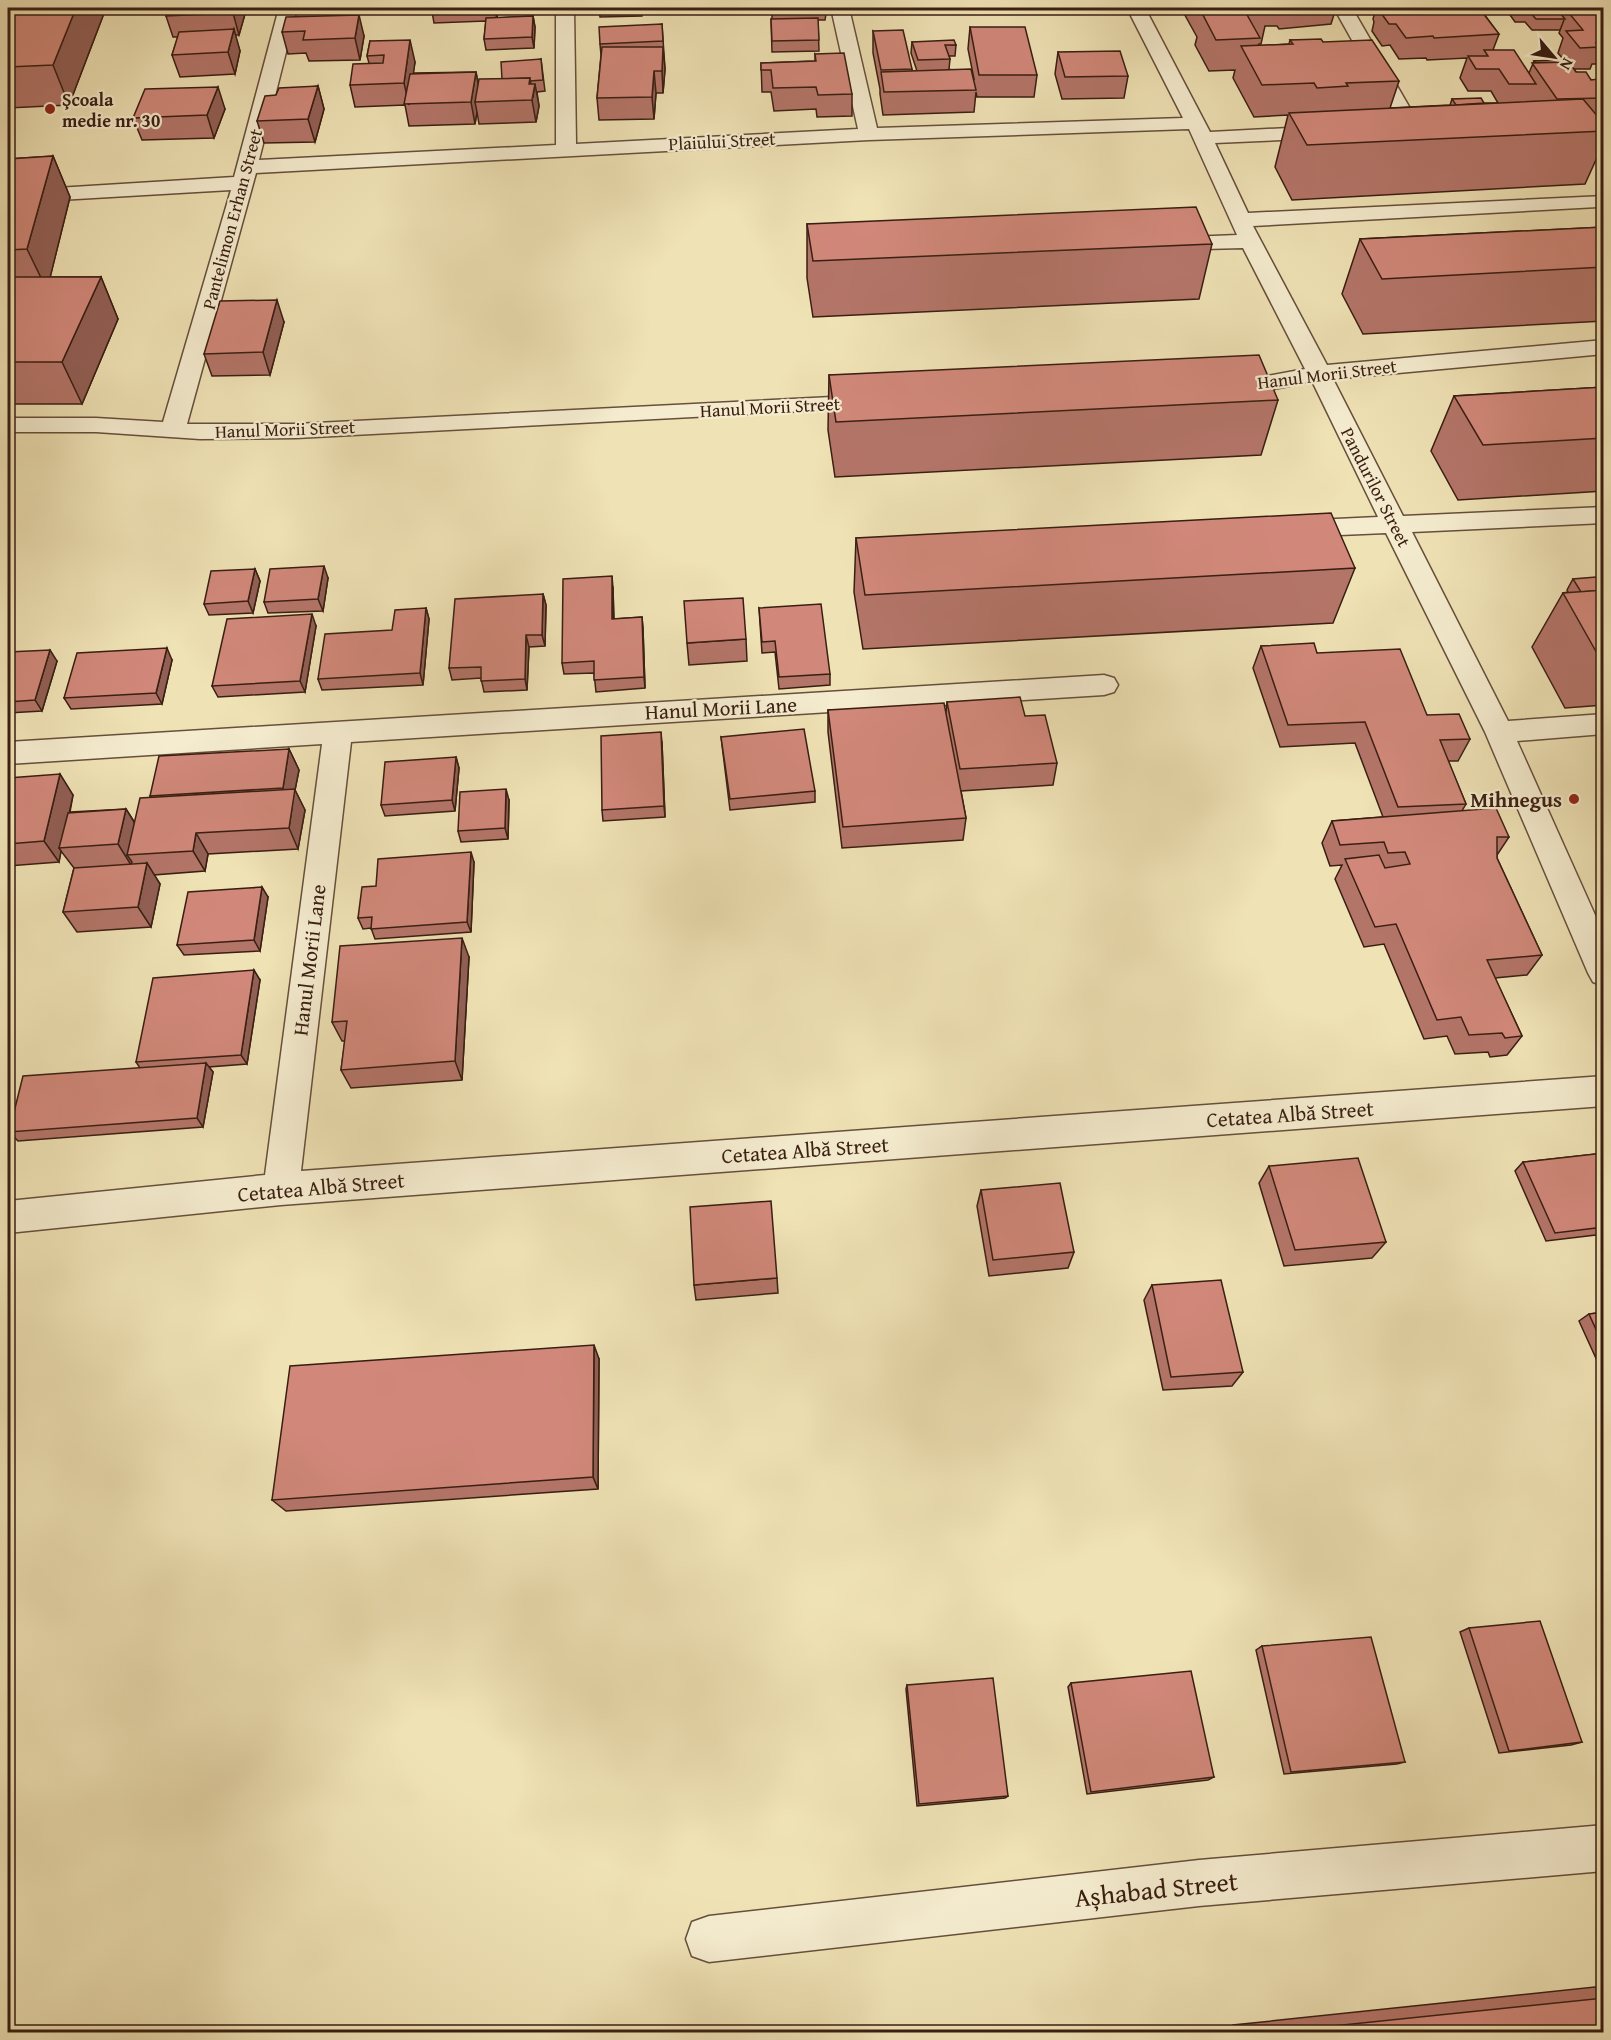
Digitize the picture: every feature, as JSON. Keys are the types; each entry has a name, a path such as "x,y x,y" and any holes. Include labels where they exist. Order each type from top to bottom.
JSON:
{"street":[{"name":"Pantelimon Erhan Street","path":"173,430 245,175 288,8"},
{"path":"565,8 566,149"},
{"path":"840,8 869,134"},
{"name":"Pandurilor Street","path":"1136,8 1199,130 1245,230 1499,732 1604,973"},
{"path":"1343,8 1412,129 1377,130"},
{"name":"Plaiului Street","path":"8,197 566,149 869,134 1199,130 1342,132"},
{"path":"1144,244 1245,230 1598,201"},
{"name":"Hanul Morii Street","path":"1208,386 1267,383 1319,373 1604,347"},
{"name":"Hanul Morii Street","path":"8,425 96,425 173,430 296,431 898,401"},
{"path":"1266,531 1604,515"},
{"name":"Hanul Morii Lane","path":"8,753 1104,685"},
{"path":"1499,732 1604,724"},
{"name":"Hanul Morii Lane","path":"281,1189 338,731"},
{"name":"Cetatea Albă Street","path":"8,1217 281,1189 1604,1091"},
{"name":"Așhabad Street","path":"709,1939 1199,1883 1604,1848"}],"building":[{"path":"18,8 76,8 53,65 8,67 8,31"},
{"path":"169,8 234,8 233,13 166,16"},
{"path":"324,8 354,8 354,9 323,10"},
{"path":"432,8 495,8 495,9 432,12"},
{"path":"772,8 826,8 825,9"},
{"path":"1204,8 1266,8 1268,12 1246,13 1260,38 1216,40 1202,13 1207,13"},
{"path":"1479,8 1499,34 1406,38 1396,24 1389,24 1378,9"},
{"path":"1516,8 1556,8 1565,19 1536,19 1529,11 1519,11"},
{"path":"1587,8 1590,10 1562,9"},
{"path":"1604,10 1604,43 1596,43 1599,47 1580,48 1566,31 1583,30 1568,12"},
{"path":"359,15 355,38 303,40 305,31 282,32 286,17"},
{"path":"533,16 532,37 484,39 486,18"},
{"path":"818,18 819,40 772,41 771,19"},
{"path":"662,24 663,41 600,44 599,27"},
{"path":"970,27 1025,27 1037,75 979,75"},
{"path":"234,29 228,52 172,55 179,32"},
{"path":"903,30 912,69 881,70 873,31"},
{"path":"1321,39 1323,42 1372,40 1399,81 1346,83 1348,86 1317,88 1314,83 1262,85 1241,46 1293,44 1290,40"},
{"path":"410,40 404,83 350,85 353,64 383,63 384,55 367,56 370,41"},
{"path":"954,40 956,45 945,45 950,59 918,60 912,42"},
{"path":"602,47 663,47 662,71 654,71 652,97 597,98"},
{"path":"1484,50 1514,50 1536,84 1509,84 1499,69 1476,69 1468,56 1488,56"},
{"path":"1120,51 1128,76 1065,77 1058,52"},
{"path":"844,53 852,94 818,95 816,87 773,88 771,70 761,70 761,63 816,61 815,54"},
{"path":"541,59 543,80 502,79 501,62"},
{"path":"1565,60 1567,63 1536,63 1534,61"},
{"path":"1569,62 1576,72 1586,72 1591,80 1599,79 1604,86 1604,91 1602,91 1604,98 1557,99 1532,63"},
{"path":"971,69 976,90 884,92 881,72"},
{"path":"476,72 471,102 404,104 410,74"},
{"path":"530,78 529,84 535,84 532,100 475,102 479,79"},
{"path":"318,86 308,119 257,121 265,96 276,95 279,88"},
{"path":"218,87 207,115 133,118 145,89"},
{"path":"1481,98 1484,103 1456,105 1452,99"},
{"path":"1583,99 1604,124 1604,131 1307,145 1289,113"},
{"path":"53,156 27,249 8,250 8,159"},
{"path":"1196,207 1212,244 813,261 807,224"},
{"path":"1604,227 1604,267 1382,279 1360,239"},
{"path":"8,277 101,277 62,362 8,362"},
{"path":"277,300 263,352 204,354 220,301"},
{"path":"1259,355 1278,400 836,422 829,375"},
{"path":"1604,387 1604,438 1483,445 1454,396"},
{"path":"1331,513 1355,568 865,595 856,538"},
{"path":"324,566 318,599 264,602 270,569"},
{"path":"255,569 248,601 204,604 211,571"},
{"path":"612,576 612,619 642,617 644,677 594,680 594,661 562,663 563,579"},
{"path":"1596,577 1604,590 1581,592 1573,579"},
{"path":"1604,590 1604,654 1598,655 1563,593"},
{"path":"543,594 542,635 526,635 525,679 481,681 481,667 449,668 455,599"},
{"path":"743,598 746,639 687,643 684,601"},
{"path":"821,604 830,674 779,677 775,641 762,642 759,608"},
{"path":"426,608 420,673 318,679 325,634 392,630 395,610"},
{"path":"312,614 300,681 212,686 227,619"},
{"path":"1314,643 1317,653 1400,649 1427,715 1459,714 1470,739 1440,740 1466,804 1398,807 1365,722 1288,725 1261,646"},
{"path":"167,648 156,693 64,698 77,653"},
{"path":"50,650 35,700 8,702 8,652"},
{"path":"1020,697 1025,716 1045,715 1057,763 960,769 947,702"},
{"path":"944,703 966,818 843,827 828,710"},
{"path":"804,729 815,791 730,799 721,737"},
{"path":"661,732 664,806 602,810 601,736"},
{"path":"289,749 283,788 150,796 159,756"},
{"path":"456,757 452,800 381,805 385,762"},
{"path":"60,774 44,841 8,844 8,778"},
{"path":"295,789 289,828 196,833 193,851 127,855 140,798"},
{"path":"506,789 505,828 458,831 460,792"},
{"path":"1496,808 1509,837 1497,837 1497,858 1542,955 1487,960 1522,1036 1505,1038 1502,1033 1469,1035 1461,1017 1437,1020 1396,924 1375,927 1345,859 1379,855 1385,868 1410,864 1405,852 1388,853 1384,842 1340,845 1332,821"},
{"path":"126,809 118,844 59,848 68,813"},
{"path":"471,852 467,922 371,929 372,917 358,918 362,887 376,886 378,859"},
{"path":"147,863 138,907 63,912 74,868"},
{"path":"262,887 254,940 177,945 188,892"},
{"path":"462,938 455,1061 341,1070 347,1021 332,1022 340,946"},
{"path":"254,970 241,1055 136,1062 153,978"},
{"path":"206,1063 197,1118 9,1132 23,1076"},
{"path":"1604,1153 1604,1227 1555,1233 1523,1162"},
{"path":"1358,1158 1386,1242 1295,1250 1269,1166"},
{"path":"1060,1183 1074,1252 993,1260 981,1190"},
{"path":"771,1201 777,1278 694,1285 690,1207"},
{"path":"1221,1280 1243,1372 1171,1377 1152,1285"},
{"path":"1604,1312 1604,1347 1589,1314"},
{"path":"594,1345 593,1477 272,1500 290,1366"},
{"path":"1540,1621 1582,1742 1509,1751 1469,1628"},
{"path":"1371,1637 1405,1762 1291,1772 1262,1646"},
{"path":"1191,1671 1214,1777 1091,1792 1071,1683"},
{"path":"993,1678 1008,1796 919,1804 907,1685"},
{"path":"1604,1998 1604,2032 1275,2032"}],"place":[{"name":"Şcoala medie nr. 30","path":"50,109"},
{"name":"Mihnegus","path":"1574,799"}]}
